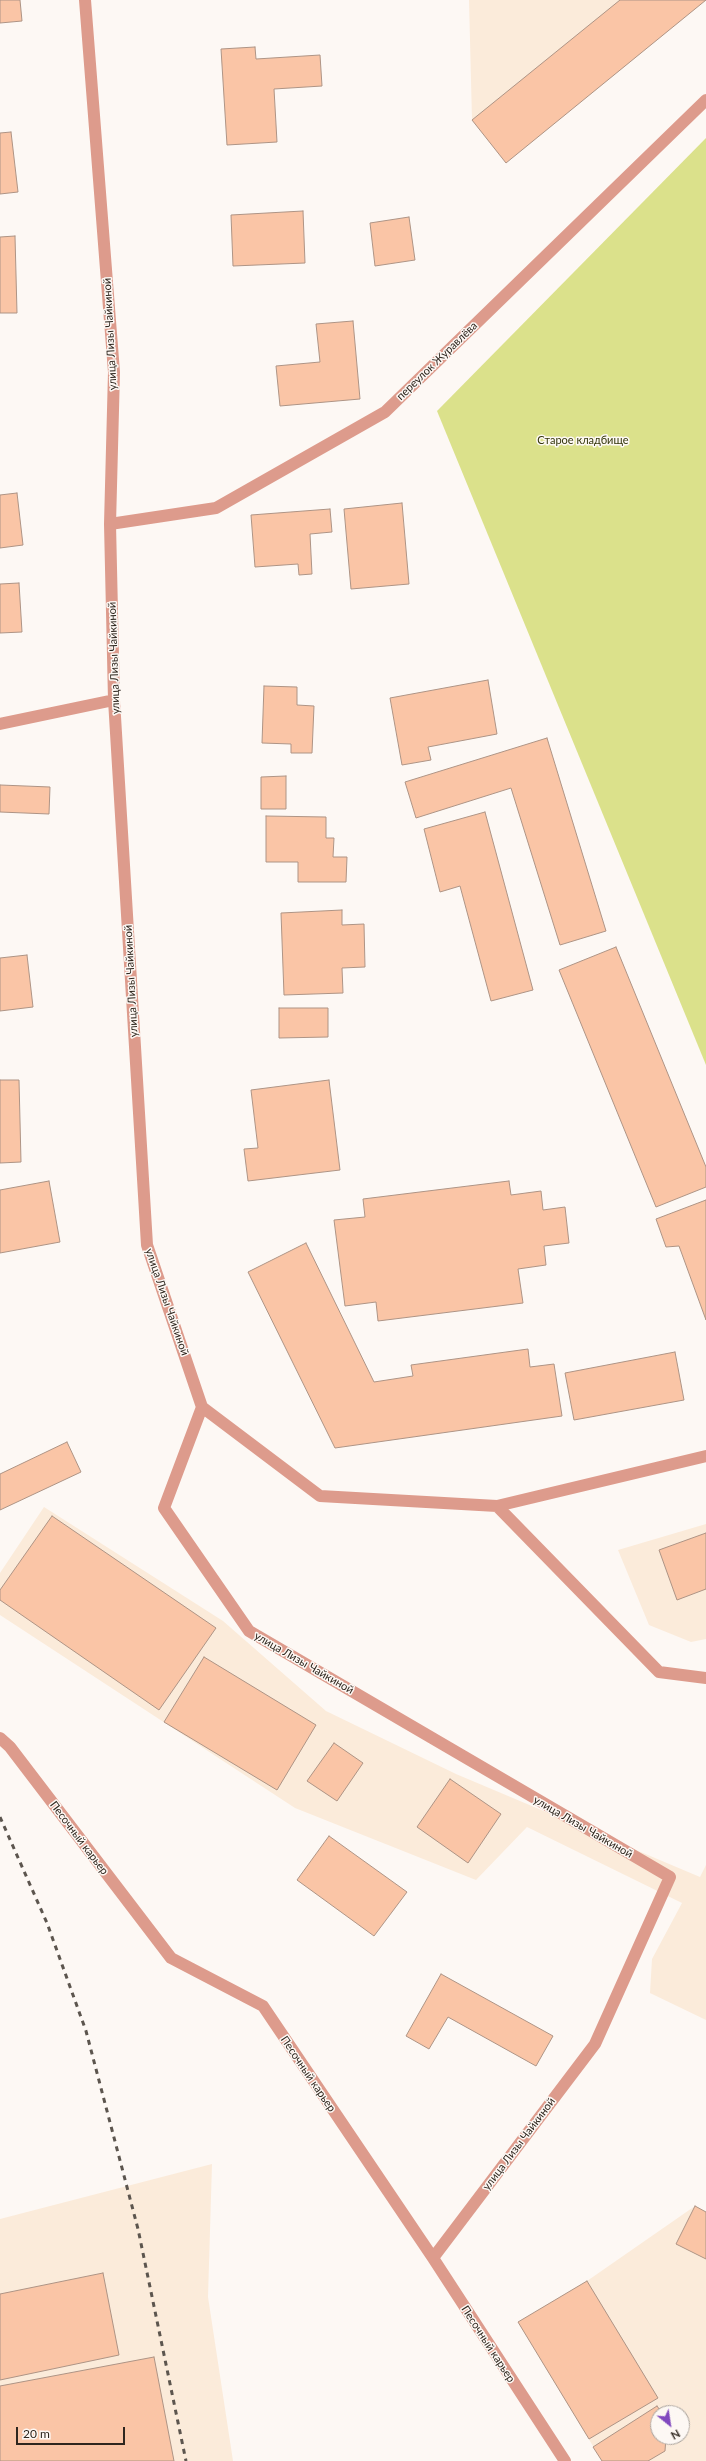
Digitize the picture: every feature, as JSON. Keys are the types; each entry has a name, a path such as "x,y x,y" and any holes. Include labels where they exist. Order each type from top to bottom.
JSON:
{"street":[{"name":"улица Лизы Чайкиной","path":"85,0 114,372 110,524 114,700 147,1245 202,1407 164,1508 249,1631 670,1878 595,2044 433,2258"},
{"name":"переулок Журавлёва","path":"110,524 216,508 385,412 706,100"},
{"path":"0,724 114,700"},
{"path":"202,1407 320,1496 497,1506 706,1456"},
{"path":"497,1506 659,1672 706,1678"},
{"name":"Песочный карьер","path":"0,1738 10,1747 171,1958 263,2006 433,2258 565,2461"}],"shaded area":[{"path":"469,0 706,0 506,163 472,120"},
{"path":"44,1507 223,1621 326,1711 456,1774 700,1877 706,1865 706,2020 650,1993 652,1959 682,1903 527,1827 476,1880 295,1808 0,1615 0,1573"},
{"path":"706,1524 706,1639 691,1642 649,1625 618,1550"},
{"path":"212,2164 208,2297 233,2461 0,2461 0,2219"},
{"path":"695,2206 706,2212 706,2461 602,2461 518,2322 587,2281"}],"green space":[{"name":"Старое кладбище","path":"706,138 706,1065 437,411"}],"building":[{"path":"0,0 20,0 22,21 0,23"},
{"path":"620,0 706,0 506,163 472,120"},
{"path":"255,47 256,59 320,55 322,86 274,89 277,142 227,145 221,49"},
{"path":"11,132 18,192 0,194 0,133"},
{"path":"303,211 305,263 233,266 231,215"},
{"path":"409,217 415,260 375,266 370,223"},
{"path":"15,236 17,313 0,313 0,237"},
{"path":"353,321 360,399 280,406 276,366 320,362 316,324"},
{"path":"17,493 23,545 0,548 0,495"},
{"path":"402,503 409,584 351,589 344,509"},
{"path":"330,509 332,532 310,534 312,574 299,575 298,564 255,567 251,515"},
{"path":"19,583 22,632 0,633 0,584"},
{"path":"488,680 497,734 428,747 431,760 402,765 390,698"},
{"path":"264,686 297,687 297,705 314,706 312,753 291,753 291,744 262,743"},
{"path":"547,738 606,931 560,945 511,788 416,818 405,782"},
{"path":"286,776 286,809 261,809 261,777"},
{"path":"0,785 50,787 49,814 0,812"},
{"path":"485,812 533,990 491,1001 460,886 440,892 424,829"},
{"path":"266,816 326,817 326,838 334,838 333,857 347,857 346,882 298,882 298,862 266,862"},
{"path":"342,910 342,925 364,924 365,967 342,968 343,993 284,995 281,913"},
{"path":"616,947 706,1167 706,1187 656,1207 559,970"},
{"path":"27,955 33,1007 0,1011 0,958"},
{"path":"279,1008 328,1008 328,1037 279,1038"},
{"path":"0,1080 19,1080 21,1162 0,1163"},
{"path":"329,1080 340,1170 248,1181 244,1149 258,1148 251,1090"},
{"path":"49,1181 60,1242 0,1253 0,1190"},
{"path":"509,1181 511,1195 541,1191 543,1210 565,1207 569,1243 544,1246 546,1265 518,1269 523,1303 378,1321 376,1302 345,1306 334,1220 365,1217 363,1199"},
{"path":"706,1200 706,1320 679,1246 666,1247 656,1219"},
{"path":"306,1243 374,1382 413,1376 411,1365 528,1349 530,1367 554,1364 562,1416 335,1448 248,1272"},
{"path":"675,1352 684,1400 574,1420 565,1373"},
{"path":"67,1442 81,1472 0,1510 0,1474"},
{"path":"52,1516 216,1628 159,1710 0,1600 0,1590"},
{"path":"706,1533 706,1589 677,1600 659,1550"},
{"path":"204,1657 316,1725 277,1790 164,1722"},
{"path":"334,1743 363,1763 337,1801 307,1781"},
{"path":"450,1779 501,1814 468,1863 417,1827"},
{"path":"329,1836 407,1892 374,1936 297,1880"},
{"path":"441,1974 553,2036 536,2066 448,2017 429,2049 406,2036"},
{"path":"695,2206 706,2212 706,2259 676,2244"},
{"path":"103,2273 119,2355 0,2380 0,2294"},
{"path":"587,2281 658,2398 589,2439 518,2322"},
{"path":"154,2357 174,2461 0,2461 0,2386"},
{"path":"650,2410 650,2445 665,2445 665,2451 648,2461 602,2461 593,2447"}],"railway":[{"path":"0,1817 47,1923 86,2031 138,2229 186,2461"}]}
